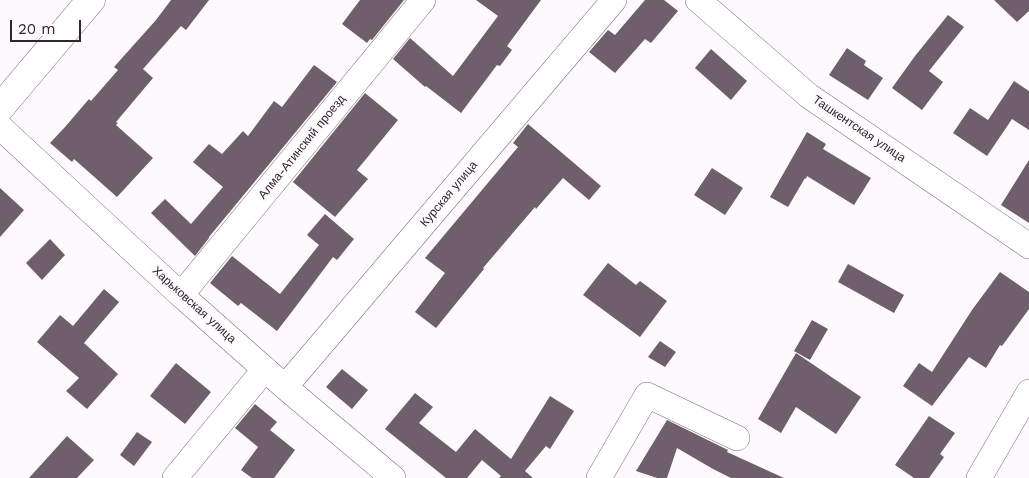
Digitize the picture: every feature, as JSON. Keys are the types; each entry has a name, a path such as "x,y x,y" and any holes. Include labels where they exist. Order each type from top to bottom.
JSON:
{"main road":[{"path":"0,108 91,0"}],"street":[{"name":"Алма-Атинский проезд","path":"181,295 424,0"},
{"name":"Курская улица","path":"285,387 614,0"},
{"name":"Ташкентская улица","path":"698,0 809,96 1029,246"},
{"name":"Харьковская улица","path":"0,127 181,295 285,387 393,478"},
{"path":"175,478 265,369"},
{"path":"979,478 1029,392"},
{"path":"599,478 647,395 737,438"}],"building":[{"path":"171,0 209,0 186,30 181,26 143,69 153,78 116,122 118,123 116,125 153,158 117,197 74,159 72,162 50,143 118,70 114,67 156,20"},
{"path":"360,0 404,0 372,40 370,39 367,43 342,24"},
{"path":"476,0 541,0 507,46 512,50 500,66 497,65 461,113 425,87 393,59 410,38 453,76 498,16"},
{"path":"645,0 664,0 678,11 651,43 645,39 615,73 589,52 608,30 615,35"},
{"path":"994,0 1029,0 1029,11 1017,22"},
{"path":"948,15 964,27 929,71 943,82 922,110 892,88"},
{"path":"847,48 866,61 864,65 883,78 868,100 829,75"},
{"path":"711,49 747,81 731,100 695,68"},
{"path":"314,65 337,82 195,256 151,213 165,199 191,224 223,187 193,162 209,144 222,154 243,131 248,136 274,101 282,107"},
{"path":"1014,81 1029,91 1029,130 1012,119 987,156 953,133 970,108 988,120"},
{"path":"365,93 398,120 357,170 368,179 335,217 293,182"},
{"path":"528,124 601,186 589,200 563,178 536,209 535,207 483,268 436,328 415,312 445,273 425,258 518,147 513,143"},
{"path":"807,132 826,144 823,149 871,178 854,205 807,176 788,207 770,197"},
{"path":"1029,160 1029,223 1001,205"},
{"path":"712,168 743,188 725,215 694,195"},
{"path":"0,188 24,210 0,237"},
{"path":"325,214 354,239 337,260 333,257 277,331 241,303 238,306 210,283 232,256 280,294 319,245 307,235"},
{"path":"50,239 65,255 42,280 26,263"},
{"path":"608,263 636,285 640,281 667,301 640,337 583,295"},
{"path":"848,264 904,295 894,313 838,282"},
{"path":"1000,272 1029,292 1029,309 1002,346 1000,345 986,368 969,357 932,406 903,386 919,363 932,372 972,310"},
{"path":"104,289 119,302 84,343 118,374 87,409 66,391 79,378 37,342 60,315 73,326"},
{"path":"812,320 828,329 810,360 794,351"},
{"path":"660,341 676,352 665,367 648,357"},
{"path":"796,353 861,397 836,434 796,407 781,433 758,419"},
{"path":"176,363 211,392 185,424 150,396"},
{"path":"342,369 368,390 352,409 326,387"},
{"path":"415,393 433,407 419,423 456,452 475,429 511,459 550,396 574,411 550,449 546,446 525,471 533,478 499,478 501,476 482,460 467,478 446,478 385,429"},
{"path":"255,404 277,422 270,430 295,450 274,478 252,478 241,470 258,447 235,428"},
{"path":"929,416 955,433 940,454 944,457 929,478 914,478 895,465"},
{"path":"667,420 728,450 727,452 784,478 731,478 677,448 667,478 657,478 636,471"},
{"path":"137,432 152,442 134,466 120,455"},
{"path":"67,436 94,460 77,478 29,478"}]}
